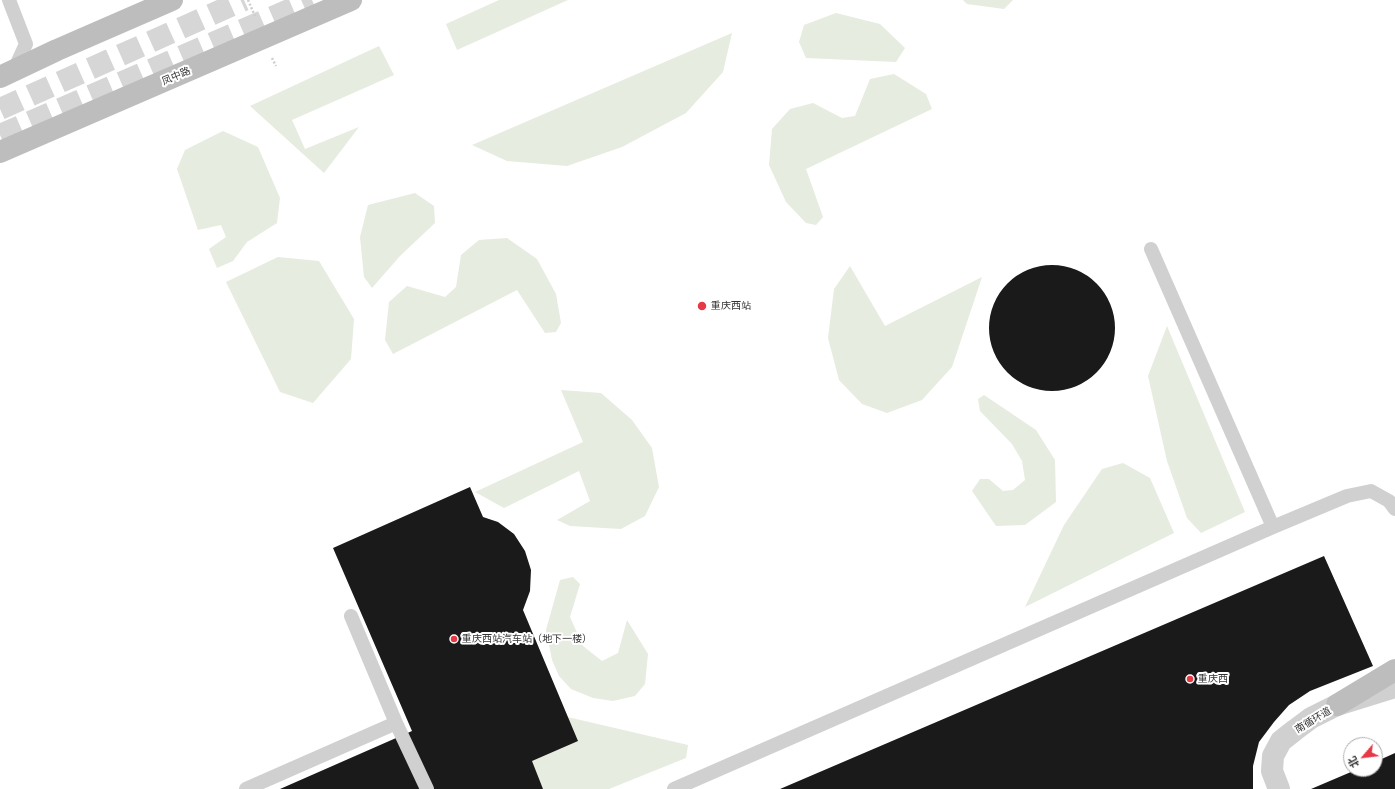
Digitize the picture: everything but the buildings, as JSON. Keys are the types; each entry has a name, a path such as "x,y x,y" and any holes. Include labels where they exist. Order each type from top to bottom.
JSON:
{"main road":[{"path":"7,73 172,0"},
{"name":"凤中路","path":"0,152 351,0"},
{"path":"1337,705 1395,670"}],"street":[{"name":"南循环道","path":"1279,789 1272,771 1273,756 1281,741 1311,718 1337,705 1395,687"}],"lane":[{"path":"7,73 26,44 9,0"},
{"path":"1151,249 1273,527"},
{"path":"674,789 1347,496 1371,491 1389,501 1395,509"},
{"path":"350,616 396,723 427,789"},
{"path":"246,789 396,723"}],"shaded area":[{"path":"499,0 568,0 457,50 446,24"},
{"path":"963,0 1013,0 1004,9 967,4"},
{"path":"836,13 880,24 905,48 896,62 806,58 799,42 804,25"},
{"path":"732,33 723,72 686,113 622,147 567,166 507,161 472,145"},
{"path":"379,46 394,75 292,120 305,149 359,127 324,173 250,106"},
{"path":"894,74 926,94 932,109 806,169 823,217 816,225 806,223 786,202 769,165 772,129 790,109 813,103 842,118 855,116 870,79"},
{"path":"223,131 258,147 280,198 277,223 247,242 233,261 217,268 209,249 226,237 221,225 198,230 177,169 185,150"},
{"path":"415,193 434,206 435,223 400,256 372,288 364,277 360,237 368,205"},
{"path":"507,238 537,259 556,294 561,323 556,332 545,333 517,290 393,354 385,340 389,302 407,286 445,297 456,287 461,255 479,240"},
{"path":"278,257 319,261 354,319 351,359 313,403 280,392 226,282"},
{"path":"850,266 885,326 982,277 952,367 922,400 887,413 862,404 839,380 828,338 834,289"},
{"path":"1167,326 1245,512 1201,533 1187,518 1167,461 1148,376"},
{"path":"561,390 601,393 632,420 652,448 659,487 645,516 621,529 570,526 557,520 590,501 579,471 504,508 475,492 583,442"},
{"path":"984,395 1036,430 1055,460 1056,502 1025,525 996,526 972,491 980,479 989,479 1003,491 1013,490 1025,480 1022,461 1012,444 980,411 978,399"},
{"path":"1123,463 1150,478 1174,533 1025,607 1064,525 1102,469"},
{"path":"573,577 580,584 570,617 583,646 602,661 618,653 627,620 648,654 645,684 635,696 613,701 593,698 571,689 559,676 552,660 546,630 560,580"},
{"path":"533,709 688,745 686,758 609,789 527,789"}],"tunnel":[{"path":"0,109 244,0"},
{"path":"0,135 312,0"}],"place":[{"name":"重庆西站","path":"702,306"},
{"name":"重庆西站汽车站（地下一楼）","path":"454,639"},
{"name":"重庆西","path":"1190,679"}]}
